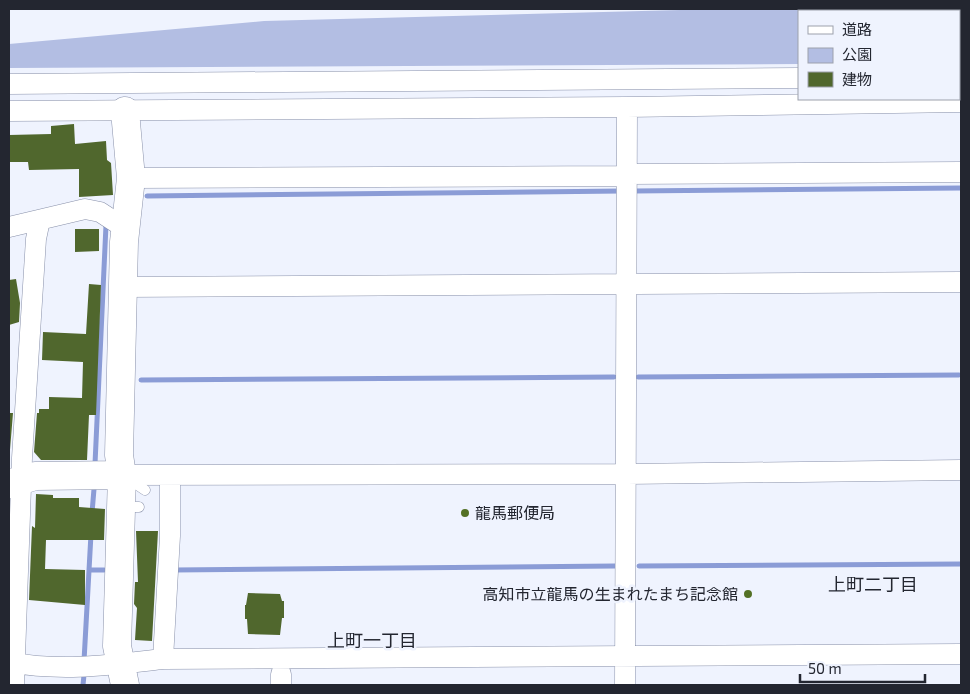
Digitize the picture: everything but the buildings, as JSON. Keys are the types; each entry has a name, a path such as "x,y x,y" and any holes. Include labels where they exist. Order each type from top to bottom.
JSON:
{"street":[{"path":"9,84 798,78"},
{"path":"9,111 124,112 961,102"},
{"path":"625,685 627,107"},
{"path":"123,675 117,646 130,507 122,475 120,455 122,287 131,178 124,112"},
{"path":"131,178 961,172"},
{"path":"9,227 92,209 112,219 126,229"},
{"path":"14,685 12,663 16,481 36,239 40,220"},
{"path":"122,287 961,282"},
{"path":"16,481 35,476 627,474 961,470"},
{"path":"163,658 170,536 170,475"},
{"path":"12,663 81,667 123,675 163,658 302,653 624,655 961,654"}],"lane":[{"path":"122,475 145,490"}],"green space":[{"path":"718,9 961,9 961,64 960,10 798,10 798,64 9,68 9,44 264,21"}],"waterway":[{"path":"634,191 961,188"},
{"path":"147,196 622,191"},
{"path":"95,464 106,225"},
{"path":"638,377 959,375"},
{"path":"141,380 614,377"},
{"path":"92,513 94,489"},
{"path":"84,661 91,534"},
{"path":"639,566 961,564"},
{"path":"174,570 615,566"},
{"path":"89,570 104,570"},
{"path":"83,685 84,675"}],"place":[{"name":"龍馬郵便局","path":"465,513"},
{"name":"高知市立龍馬の生まれたまち記念館","path":"748,594"}],"district":[{"name":"上町二丁目","path":"873,585"},
{"name":"上町一丁目","path":"372,641"}]}
